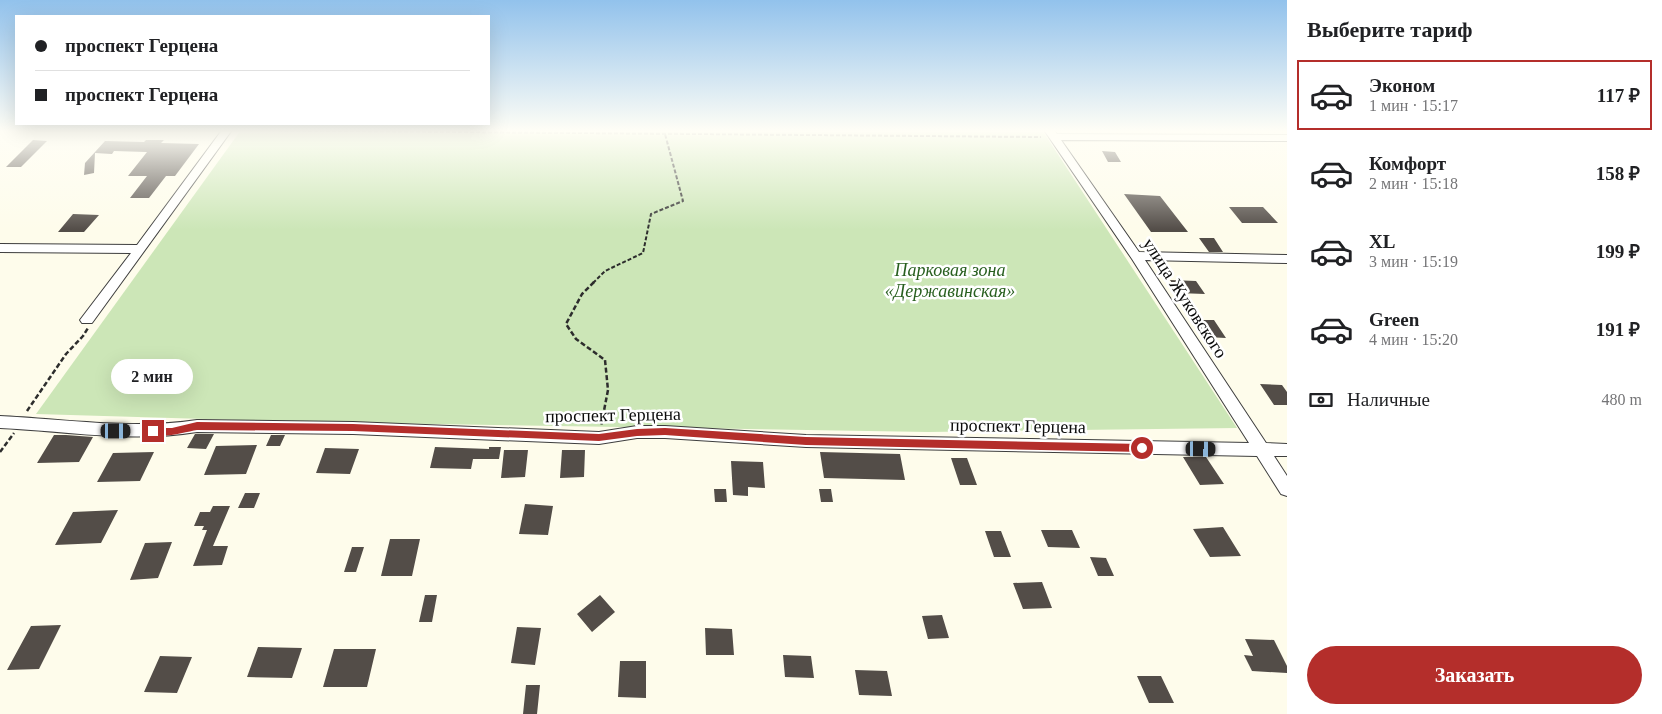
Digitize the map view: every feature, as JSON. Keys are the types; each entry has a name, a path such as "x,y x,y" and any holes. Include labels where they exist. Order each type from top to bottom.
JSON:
{"street":[{"path":"87,320 204,163"},
{"name":"улица Жуковского","path":"1072,163 1136,256 1287,489"},
{"path":"0,248 139,249"},
{"path":"1136,256 1287,259"},
{"name":"проспект Герцена","path":"0,422 116,431 172,431 197,426 353,428 599,438 637,432 665,432 806,441 1287,450"}],"path":[{"path":"599,438 608,390 605,360 576,339 566,324 582,294 605,271 643,253 651,214 683,201 673,163"},
{"path":"0,452 11,439 19,422 63,358 82,338"}],"green space":[{"name":"Парковая зона «Державинская»","path":"217,163 1064,163 1237,428 928,432 306,422 36,414"}],"building":[{"path":"10,163 25,163 21,167 6,167"},
{"path":"85,163 94,163 94,173 84,175"},
{"path":"138,163 185,163 175,176 166,176 149,198 130,198 147,176 128,176"},
{"path":"1124,194 1160,196 1188,232 1151,232"},
{"path":"1229,207 1263,207 1278,223 1242,223"},
{"path":"73,214 99,215 84,232 58,232"},
{"path":"1199,238 1214,238 1223,252 1209,252"},
{"path":"1170,280 1196,281 1205,294 1178,293"},
{"path":"1194,320 1214,320 1226,338 1206,337"},
{"path":"1260,384 1282,385 1287,392 1287,405 1274,405"},
{"path":"195,434 214,434 206,449 187,448"},
{"path":"54,435 93,437 79,462 37,463"},
{"path":"271,435 285,435 280,446 266,446"},
{"path":"257,445 246,474 204,475 216,446"},
{"path":"435,447 489,449 489,447 501,447 499,459 473,459 471,469 430,468"},
{"path":"325,448 359,449 350,474 316,473"},
{"path":"504,450 528,450 525,477 501,478"},
{"path":"562,450 585,450 584,477 560,478"},
{"path":"154,452 140,481 97,482 113,453"},
{"path":"820,452 900,454 905,480 824,478"},
{"path":"1183,457 1206,457 1224,484 1200,485"},
{"path":"951,458 967,458 977,485 960,485"},
{"path":"731,461 763,462 765,488 748,487 748,496 733,495"},
{"path":"714,489 726,489 727,502 715,502"},
{"path":"819,489 831,489 833,502 821,502"},
{"path":"245,493 260,493 254,508 238,508"},
{"path":"525,504 553,506 548,535 519,534"},
{"path":"213,506 230,506 213,546 228,546 222,565 193,566 207,530 202,530 204,526 194,526 200,512 210,512"},
{"path":"118,510 101,543 55,545 73,512"},
{"path":"1223,527 1241,556 1210,557 1193,529"},
{"path":"1041,530 1072,530 1080,548 1048,547"},
{"path":"985,531 1001,531 1011,557 994,557"},
{"path":"390,539 420,539 412,576 381,576"},
{"path":"172,542 158,578 130,580 145,543"},
{"path":"352,547 364,547 356,572 344,572"},
{"path":"1090,557 1106,558 1114,576 1098,576"},
{"path":"1042,582 1052,608 1023,609 1013,583"},
{"path":"425,595 437,595 432,622 419,622"},
{"path":"600,595 615,612 592,632 577,614"},
{"path":"942,615 949,638 928,639 922,616"},
{"path":"61,625 39,669 7,670 31,626"},
{"path":"517,627 541,628 535,665 511,663"},
{"path":"705,628 732,629 734,655 706,655"},
{"path":"1245,639 1274,640 1287,666 1287,673 1252,671 1244,655 1253,656"},
{"path":"258,647 302,648 292,678 247,677"},
{"path":"334,649 376,649 367,687 323,687"},
{"path":"783,655 811,656 814,678 785,677"},
{"path":"160,656 192,657 177,693 144,692"},
{"path":"620,661 646,661 646,698 618,697"},
{"path":"855,670 887,671 892,696 859,695"},
{"path":"1137,676 1161,676 1174,703 1149,703"},
{"path":"526,685 540,685 537,714 523,714"}],"route":[{"path":"153,431 172,431 197,426 353,428 599,438 637,432 665,432 806,441 1142,448"}]}
